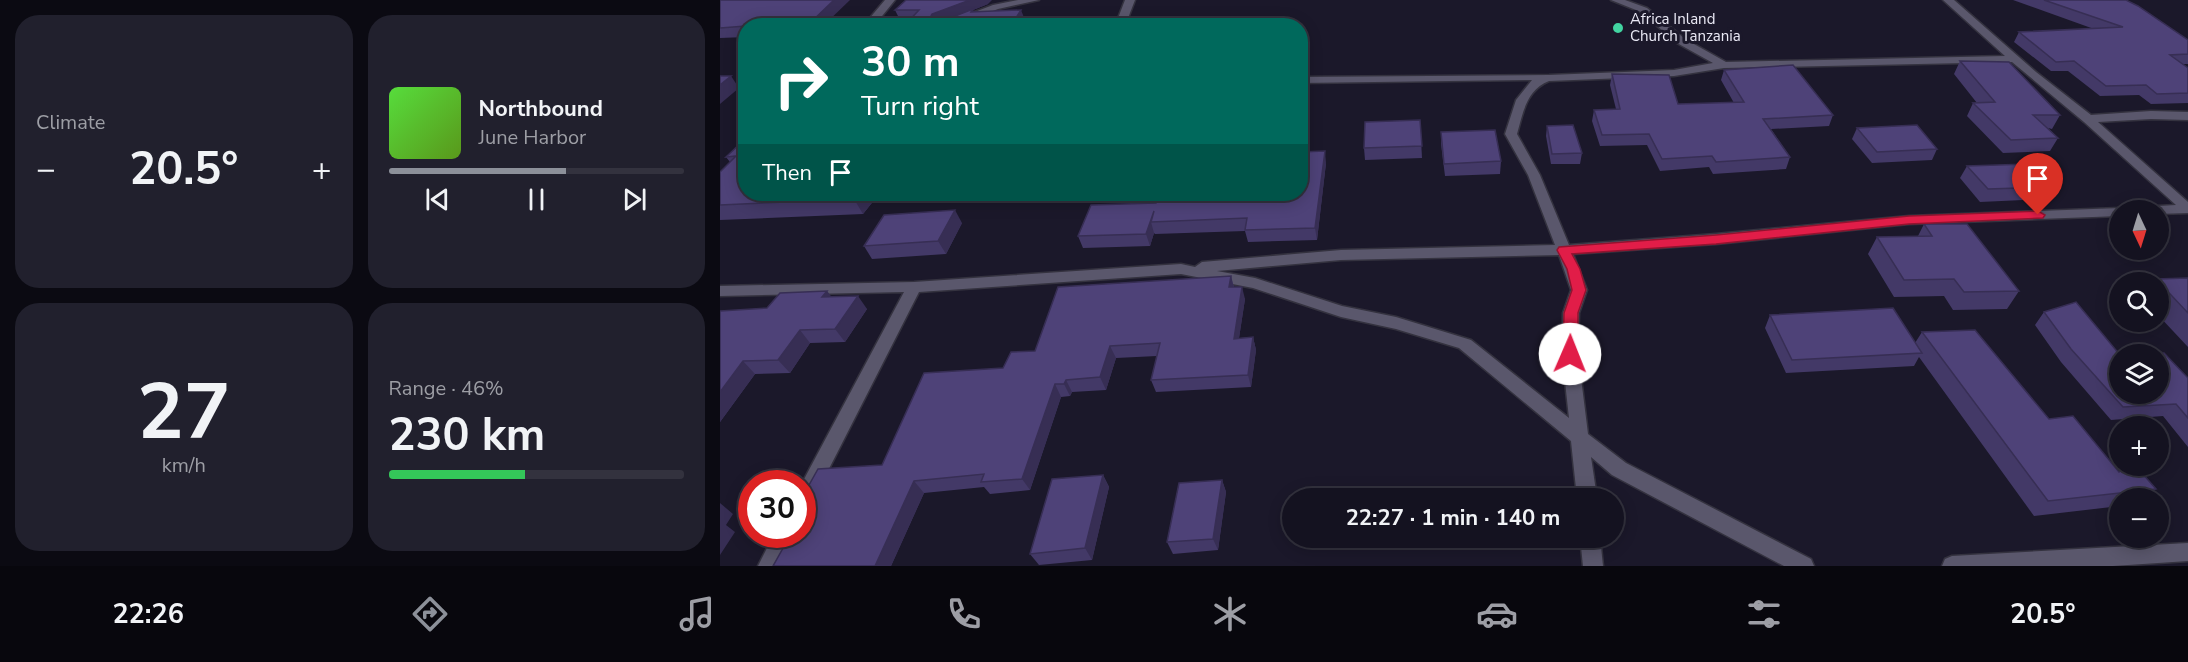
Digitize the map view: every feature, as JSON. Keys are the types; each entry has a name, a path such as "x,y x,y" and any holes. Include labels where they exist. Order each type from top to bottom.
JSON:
{"street":[{"path":"875,18 890,0"},
{"path":"965,18 996,7 1034,0"},
{"path":"1123,18 1130,0"},
{"path":"1616,0 1644,10 1680,41 1724,65"},
{"path":"1948,0 2088,118 2188,209"},
{"path":"1308,80 1557,78 1674,73 1724,65 2016,59"},
{"path":"1557,78 1539,80 1530,87 1522,99 1511,134 1534,175 1563,250 1573,269 1579,290 1571,313 1570,354 1586,488"},
{"path":"2088,118 2188,116"},
{"path":"2169,210 2188,209"},
{"path":"720,291 914,287 1181,269 1341,255 1563,250 1716,239 1909,220 2109,212"},
{"path":"1181,269 1255,283 1341,311 1396,323 1465,344 1619,470 1804,566"},
{"path":"816,475 914,287"},
{"path":"768,566 778,548"},
{"path":"1591,548 1593,566"},
{"path":"1952,566 2188,552"}],"building":[{"path":"720,0 834,0 815,18 738,18 738,27 720,28"},
{"path":"906,0 970,0 932,14 933,18 912,18 919,10 895,10"},
{"path":"2044,0 2126,0 2138,6 2188,40 2188,54 2170,55 2188,68 2188,93 2157,94 2146,85 2106,86 2074,61 2056,62 2019,32 2123,27"},
{"path":"973,9 971,12 1021,10 1016,18 950,18"},
{"path":"1960,61 2009,62 2060,115 2033,115 2058,138 2011,140 1973,103 1995,102"},
{"path":"1793,65 1833,115 1763,119 1790,157 1716,162 1712,156 1662,159 1649,134 1602,135 1594,110 1620,109 1612,74 1669,75 1678,104 1744,102 1724,70"},
{"path":"720,76 731,76 720,85"},
{"path":"1420,120 1422,146 1364,148 1365,122"},
{"path":"1573,125 1582,153 1552,154 1547,126"},
{"path":"1917,125 1937,149 1877,152 1857,128"},
{"path":"1495,130 1501,161 1444,164 1441,132"},
{"path":"738,146 738,201 809,201 720,205 720,172 736,156 726,157"},
{"path":"1325,151 1315,228 1245,230 1247,218 1151,222 1154,211 1146,234 1078,236 1091,205 1156,203 1157,201 1308,201 1308,152"},
{"path":"2029,164 2051,187 1988,189 1967,166"},
{"path":"955,210 938,241 864,246 884,215"},
{"path":"1924,224 1967,224 2019,291 1964,292 1954,279 1904,280 1877,237 1932,236"},
{"path":"1231,276 1229,287 1242,287 1234,339 1253,337 1248,375 1151,380 1160,343 1110,346 1100,377 1066,380 1064,384 1055,384 1022,479 981,482 984,474 914,481 875,566 773,566 783,548 816,548 816,473 818,469 882,465 924,373 1003,368 1011,352 1035,351 1058,287"},
{"path":"2188,278 2188,313 2169,293 2169,279"},
{"path":"827,291 822,297 858,296 835,329 800,330 778,360 743,361 720,392 720,311 767,308 780,293"},
{"path":"2076,302 2111,344 2109,344 2109,391 2071,349 2044,312"},
{"path":"1893,308 1922,353 1792,360 1770,315"},
{"path":"1975,330 2049,419 2073,416 2109,460 2109,476 2145,476 2155,488 2109,488 2109,494 2048,501 1922,332"},
{"path":"2169,358 2188,378 2188,418 2176,404 2123,407 2120,404 2169,404"},
{"path":"1103,475 1085,548 1030,554 1052,479"},
{"path":"1222,480 1213,539 1167,542 1179,483"}],"place":[{"name":"Africa Inland Church Tanzania","path":"1618,28"}],"route":[{"path":"1570,354 1571,313 1579,290 1573,269 1563,250 1716,239 1909,220 2038,215"}]}
